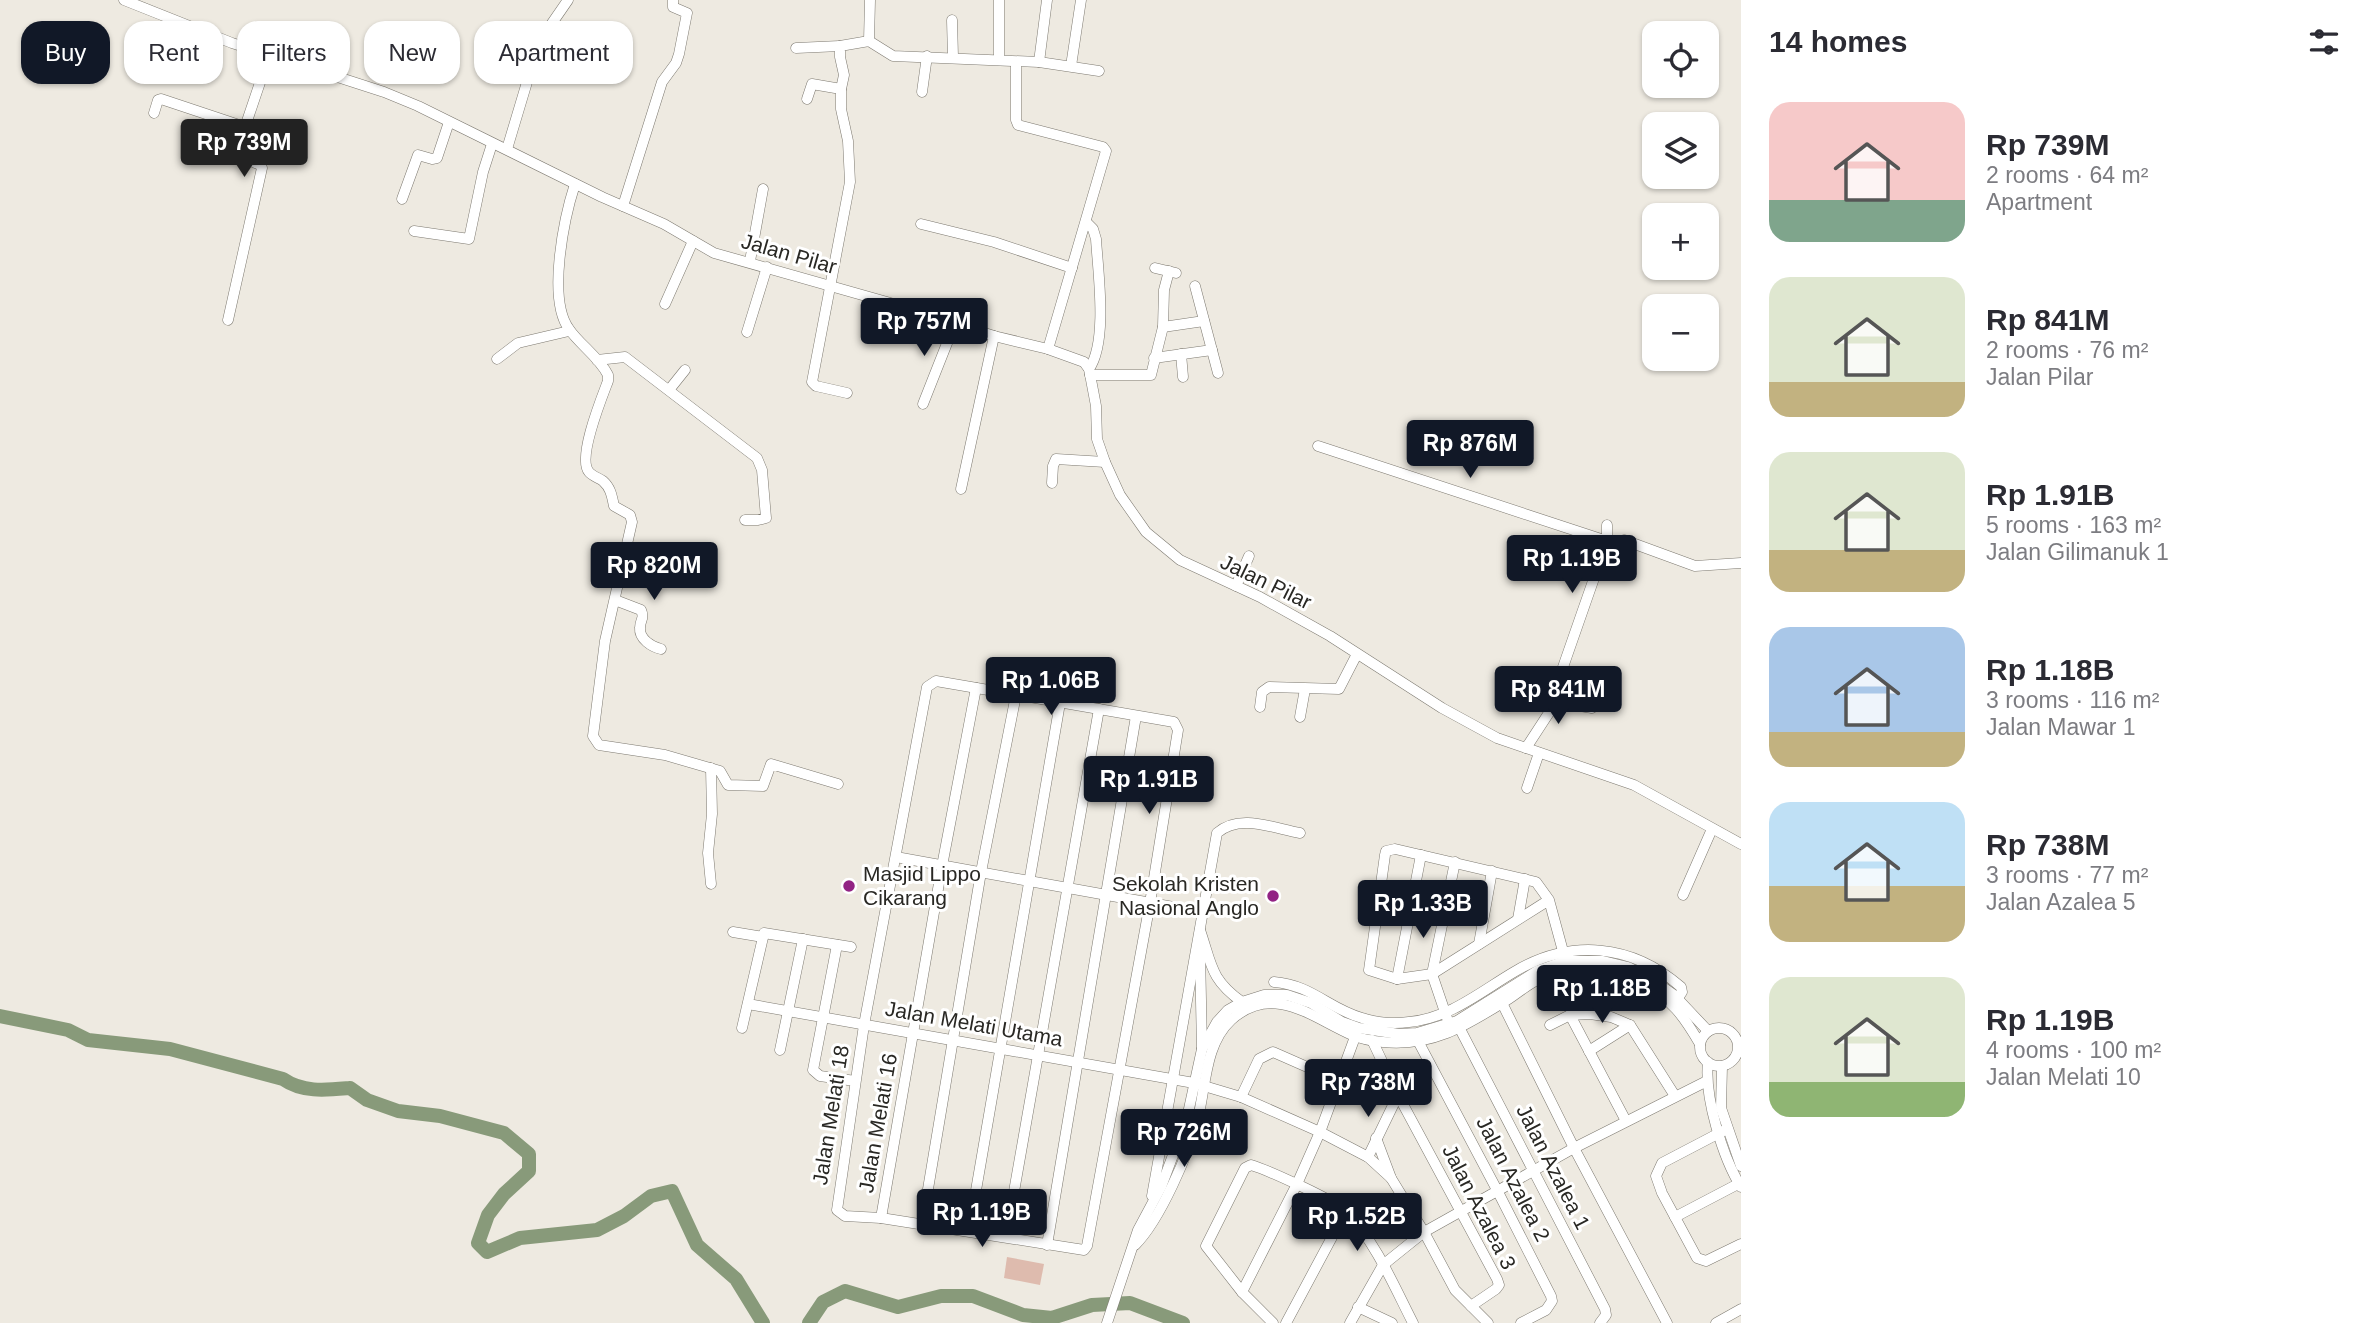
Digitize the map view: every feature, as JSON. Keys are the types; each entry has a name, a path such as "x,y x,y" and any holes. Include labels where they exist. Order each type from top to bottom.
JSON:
{"street":[{"name":"Jalan Pilar","path":"124,0 237,44"},
{"path":"507,149 539,42 568,0"},
{"path":"624,206 662,82 680,54 687,13 673,7 673,0"},
{"path":"869,41 870,0"},
{"path":"999,0 999,60"},
{"path":"1039,62 1047,0"},
{"path":"1071,66 1081,0"},
{"path":"952,20 953,57"},
{"path":"796,48 840,46 869,41 893,56 1039,62 1098,71"},
{"path":"840,46 844,75 841,109 850,160 850,182 812,382 816,386 846,393"},
{"path":"922,92 927,56"},
{"path":"1016,62 1018,125 1103,146 1106,149 1048,349"},
{"name":"Jalan Pilar","path":"350,81 384,92 507,149 575,184 664,224 714,253 750,261 1084,362 1090,372 1096,406 1097,439 1120,495 1146,532 1180,560 1260,597 1357,653 1442,708 1497,738 1634,785 1741,844"},
{"path":"228,320 262,168 260,164 237,155 260,84"},
{"path":"807,99 812,84 841,89"},
{"path":"154,113 160,99 245,127"},
{"path":"402,199 418,155 438,158 449,122"},
{"path":"414,231 469,239 483,172 492,144"},
{"path":"575,184 559,256 561,313 569,331 606,371 608,381 590,433 586,466 589,472 603,481 609,489 614,506 630,515 632,522 605,641 593,736 595,741 601,746 665,755 711,768 722,772 728,785 764,786 771,764 838,785"},
{"path":"750,261 763,189"},
{"path":"1086,222 1093,229 1096,239 1100,300 1097,358 1090,372 1152,375 1154,358 1168,326 1164,290 1173,272 1155,268"},
{"path":"921,224 994,242 1072,268"},
{"path":"664,304 693,241"},
{"path":"747,332 767,267"},
{"path":"1195,286 1217,373"},
{"path":"1168,326 1204,321"},
{"path":"923,404 955,323"},
{"path":"497,359 518,343 569,331"},
{"path":"961,489 994,336"},
{"path":"1154,358 1212,350"},
{"path":"1181,354 1184,377"},
{"path":"597,360 625,357 761,463 766,518 745,520"},
{"path":"670,390 685,370"},
{"path":"1318,446 1607,541 1617,543 1624,540 1695,566 1741,564"},
{"path":"1052,483 1056,459 1105,462"},
{"path":"1562,670 1607,541 1607,525"},
{"path":"1236,586 1249,556"},
{"path":"615,600 641,610 641,633 648,643 661,649"},
{"path":"1260,707 1262,692 1269,687 1339,689 1357,653"},
{"name":"Jalan Melati 18","path":"881,1218 845,1216 837,1210 864,1025 927,687 936,681 976,688"},
{"path":"881,1218 1084,1250 1087,1246 1150,903 1177,725 1174,722 976,688"},
{"name":"Jalan Melati 16","path":"881,1218 976,688"},
{"path":"1300,717 1305,689"},
{"path":"922,1225 981,872 1016,695"},
{"path":"1526,748 1556,702 1591,708"},
{"path":"969,1231 1060,703"},
{"path":"1006,1237 1099,709"},
{"path":"1046,1245 1136,716"},
{"path":"1527,788 1539,753"},
{"path":"711,768 712,814 708,853 711,884"},
{"path":"1150,1203 1217,833 1224,826 1238,821 1300,833"},
{"path":"1684,895 1712,829"},
{"path":"1549,900 1432,974 1397,979 1372,973 1368,966 1386,851 1395,849 1536,882 1549,900 1565,961"},
{"path":"1397,979 1421,855"},
{"path":"896,857 1201,912"},
{"path":"1447,1019 1432,974 1455,862"},
{"path":"1479,944 1492,871"},
{"path":"1518,919 1525,879"},
{"path":"1199,930 1212,972 1224,989 1242,1002"},
{"path":"1134,1245 1146,1233 1183,1159 1197,1120 1202,1049 1199,930"},
{"path":"733,932 851,947"},
{"path":"742,1028 764,935"},
{"path":"780,1050 803,939"},
{"path":"837,944 814,1070 820,1076 855,1081"},
{"path":"1108,1319 1138,1230 1161,1186 1211,1052 1221,1032 1232,1019 1256,1006 1285,1003 1358,1028 1447,1019 1535,960 1603,961 1628,967 1653,980 1678,998 1708,1031"},
{"path":"1279,994 1277,983 1308,990 1372,1040 1418,1041 1438,1038 1460,1029 1565,961 1640,981 1675,1008 1700,1044 1702,1054 1708,1062 1721,1066 1730,1063 1739,1055 1738,1036 1723,1028 1708,1031 1700,1044"},
{"path":"1202,1049 1217,1022 1228,1010 1255,997 1279,994 1311,1003 1342,1022 1358,1028"},
{"path":"1502,1003 1574,1149 1667,1323"},
{"name":"Jalan Melati Utama","path":"748,1004 1199,1084 1241,1097 1320,1132 1368,1157 1391,1178"},
{"path":"1570,1015 1626,1121"},
{"path":"1550,1025 1570,1015 1600,1015 1630,1025 1675,1096"},
{"path":"1589,1051 1630,1025"},
{"path":"1242,1292 1297,1184 1320,1132 1358,1028"},
{"name":"Jalan Azalea 1","path":"1460,1029 1605,1309 1606,1315 1600,1323"},
{"name":"Jalan Azalea 3","path":"1372,1040 1398,1095 1462,1210 1499,1285 1471,1306"},
{"name":"Jalan Azalea 2","path":"1418,1041 1552,1301 1546,1310 1521,1323"},
{"path":"1241,1097 1259,1059 1272,1052 1278,1052 1339,1081"},
{"path":"1675,1217 1740,1185 1707,1081 1708,1062"},
{"path":"1721,1066 1723,1132 1741,1166"},
{"path":"1350,1323 1382,1265 1424,1232 1626,1121 1707,1081"},
{"path":"1368,1157 1398,1095"},
{"path":"1723,1132 1662,1163 1657,1169 1657,1183 1693,1252 1701,1261 1741,1244"},
{"path":"1376,1138 1391,1178 1455,1290 1488,1323"},
{"path":"1273,1323 1242,1292 1206,1246 1248,1166 1297,1184 1346,1211 1382,1265 1413,1323"},
{"path":"1286,1323 1346,1211"},
{"path":"1358,1307 1392,1323"},
{"path":"1716,1323 1741,1309"}],"shaded area":[{"path":"1007,1257 1044,1264 1040,1285 1004,1278"}],"waterway":[{"path":"0,1016 68,1030 88,1040 170,1049 283,1079 307,1089 350,1088 367,1100 398,1111 440,1116 504,1133 529,1154 529,1171 504,1194 488,1215 478,1243 487,1252 520,1238 597,1230 624,1216 651,1196 672,1191 697,1245 736,1279 763,1323"},
{"path":"809,1323 823,1302 845,1291 898,1307 941,1296 973,1296 1023,1315 1052,1318 1092,1305 1130,1303 1183,1323"}],"place":[{"name":"Masjid Lippo Cikarang","path":"849,886"},
{"name":"Sekolah Kristen Nasional Anglo","path":"1273,896"}]}
